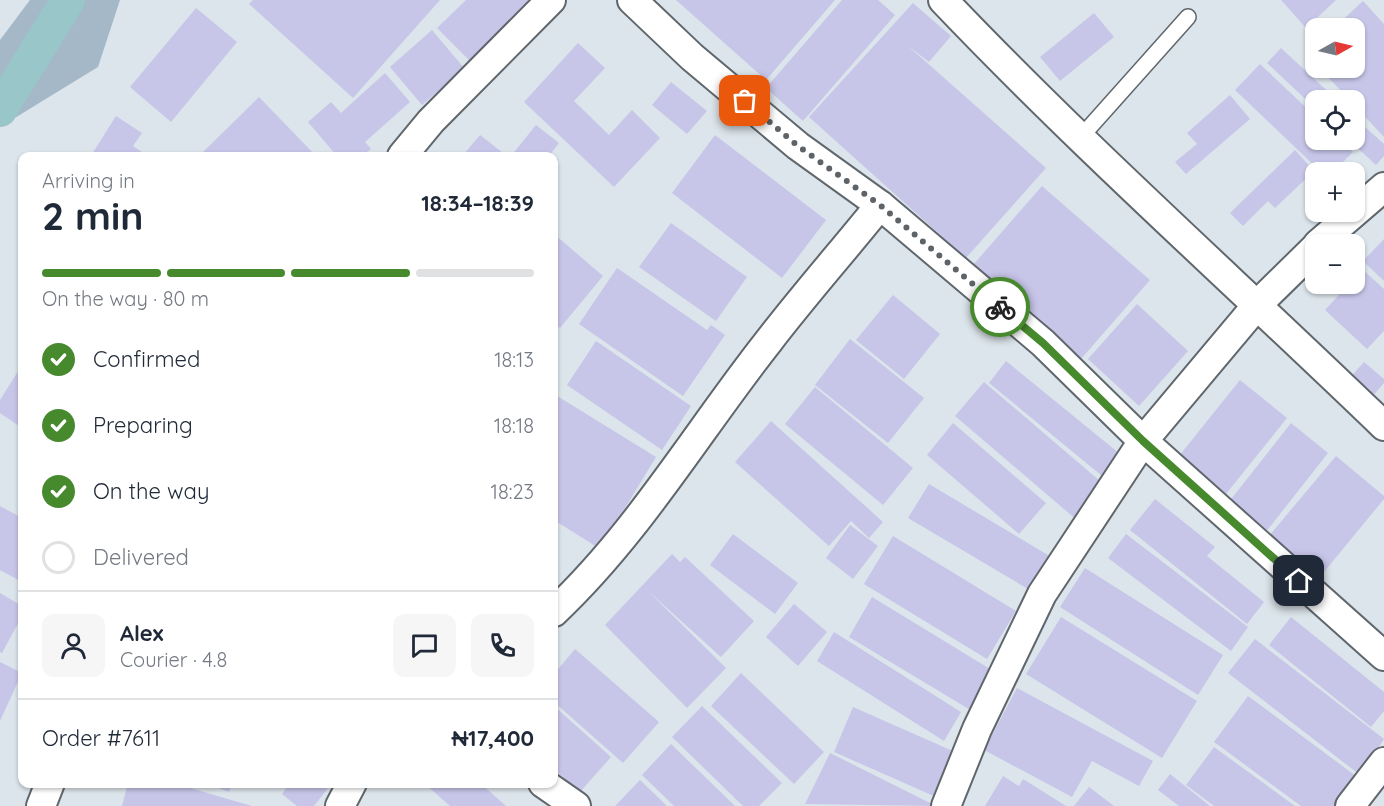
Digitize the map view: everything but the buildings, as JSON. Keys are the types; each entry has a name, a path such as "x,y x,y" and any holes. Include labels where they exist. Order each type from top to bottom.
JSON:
{"street":[{"path":"405,152 431,121 552,0"},
{"path":"632,0 692,57 798,146 880,205 1043,343 1143,441 1384,656"},
{"path":"943,0 1080,138 1258,304 1384,426"},
{"path":"1331,234 1384,187"},
{"path":"558,608 580,587 639,517 768,342 880,205"},
{"path":"946,806 978,729 1042,594 1143,441 1258,304 1305,258"},
{"path":"1350,806 1384,762"},
{"path":"41,806 48,788"},
{"path":"340,806 349,788"}],"lane":[{"path":"1080,138 1188,17"}],"shaded area":[{"path":"30,0 120,0 98,67 0,127 0,40"}],"waterway":[{"path":"0,110 68,0"}],"way so far":[{"path":"745,101 798,146 880,205 1000,307"}],"route":[{"path":"1000,307 1043,343 1143,441 1299,581"}]}
